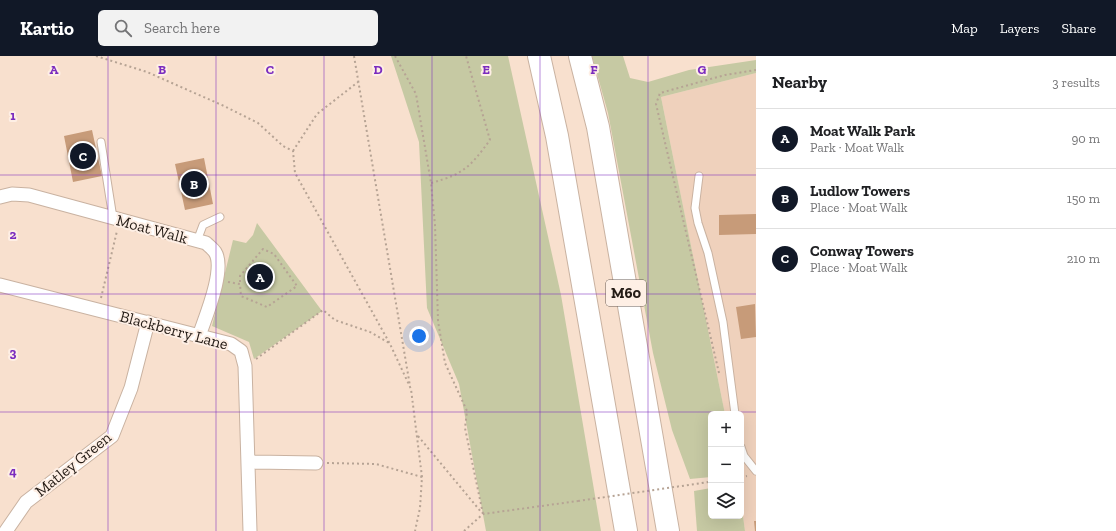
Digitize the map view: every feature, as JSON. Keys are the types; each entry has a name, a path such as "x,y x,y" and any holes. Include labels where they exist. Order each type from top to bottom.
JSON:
{"highway":[{"name":"M60","path":"539,56 557,136 626,531"},
{"name":"M60","path":"580,56 598,127 668,531"}],"street":[{"name":"Moat Walk","path":"0,197 12,194 29,195 206,243 216,252 218,263 217,279 199,336"},
{"name":"Blackberry Lane","path":"0,285 231,344 241,351 245,366 250,531"},
{"name":"Matley Green","path":"6,531 26,502 112,436 131,388 148,322"},
{"path":"248,462 316,462"}],"lane":[{"path":"101,142 116,219"},
{"path":"699,176 695,208 698,223 708,253 723,322 735,411"},
{"path":"197,241 203,225 220,217"},
{"path":"744,456 756,471"}],"path":[{"path":"96,56 147,72 224,106 258,123 283,146 293,151"},
{"path":"354,56 411,389 422,477 420,508 415,531"},
{"path":"395,56 416,94 432,183 438,321 445,362 467,411 465,428 483,514"},
{"path":"432,183 449,178 471,166 490,140 466,56"},
{"path":"358,82 317,114 293,151 295,173 390,344 411,389"},
{"path":"98,310 116,219"},
{"path":"263,249 274,254 297,286 267,307 241,296 240,284 240,276 263,249"},
{"path":"217,279 240,284"},
{"path":"245,366 323,310 335,320 370,332 390,344"},
{"path":"417,436 483,514"},
{"path":"316,462 376,464 422,477"},
{"path":"464,531 483,514 708,482"}],"shaded area":[{"path":"756,73 756,531 745,531 743,519 744,411 724,411 661,97"}],"green space":[{"path":"391,56 508,56 561,295 601,531 486,531 459,384 427,308 419,142"},
{"path":"592,56 623,56 630,78 648,82 689,70 756,60 756,73 661,97 724,411 708,411 708,477 690,479 672,430 653,353 608,113"},
{"path":"257,223 322,311 254,359 249,342 212,326 233,240 246,243 253,235"},
{"path":"708,489 708,519 743,519 745,531 697,531 694,491"}],"building":[{"path":"92,130 102,176 73,182 64,136"},
{"path":"204,158 213,204 185,210 175,164"},
{"path":"756,214 756,234 719,235 719,215"},
{"path":"755,304 756,337 741,339 736,307"},
{"path":"754,521 756,521 756,531 755,531"}],"place":[{"name":"Conway Towers","path":"83,156"},
{"name":"Ludlow Towers","path":"194,184"},
{"name":"Moat Walk Park","path":"260,277"}]}
